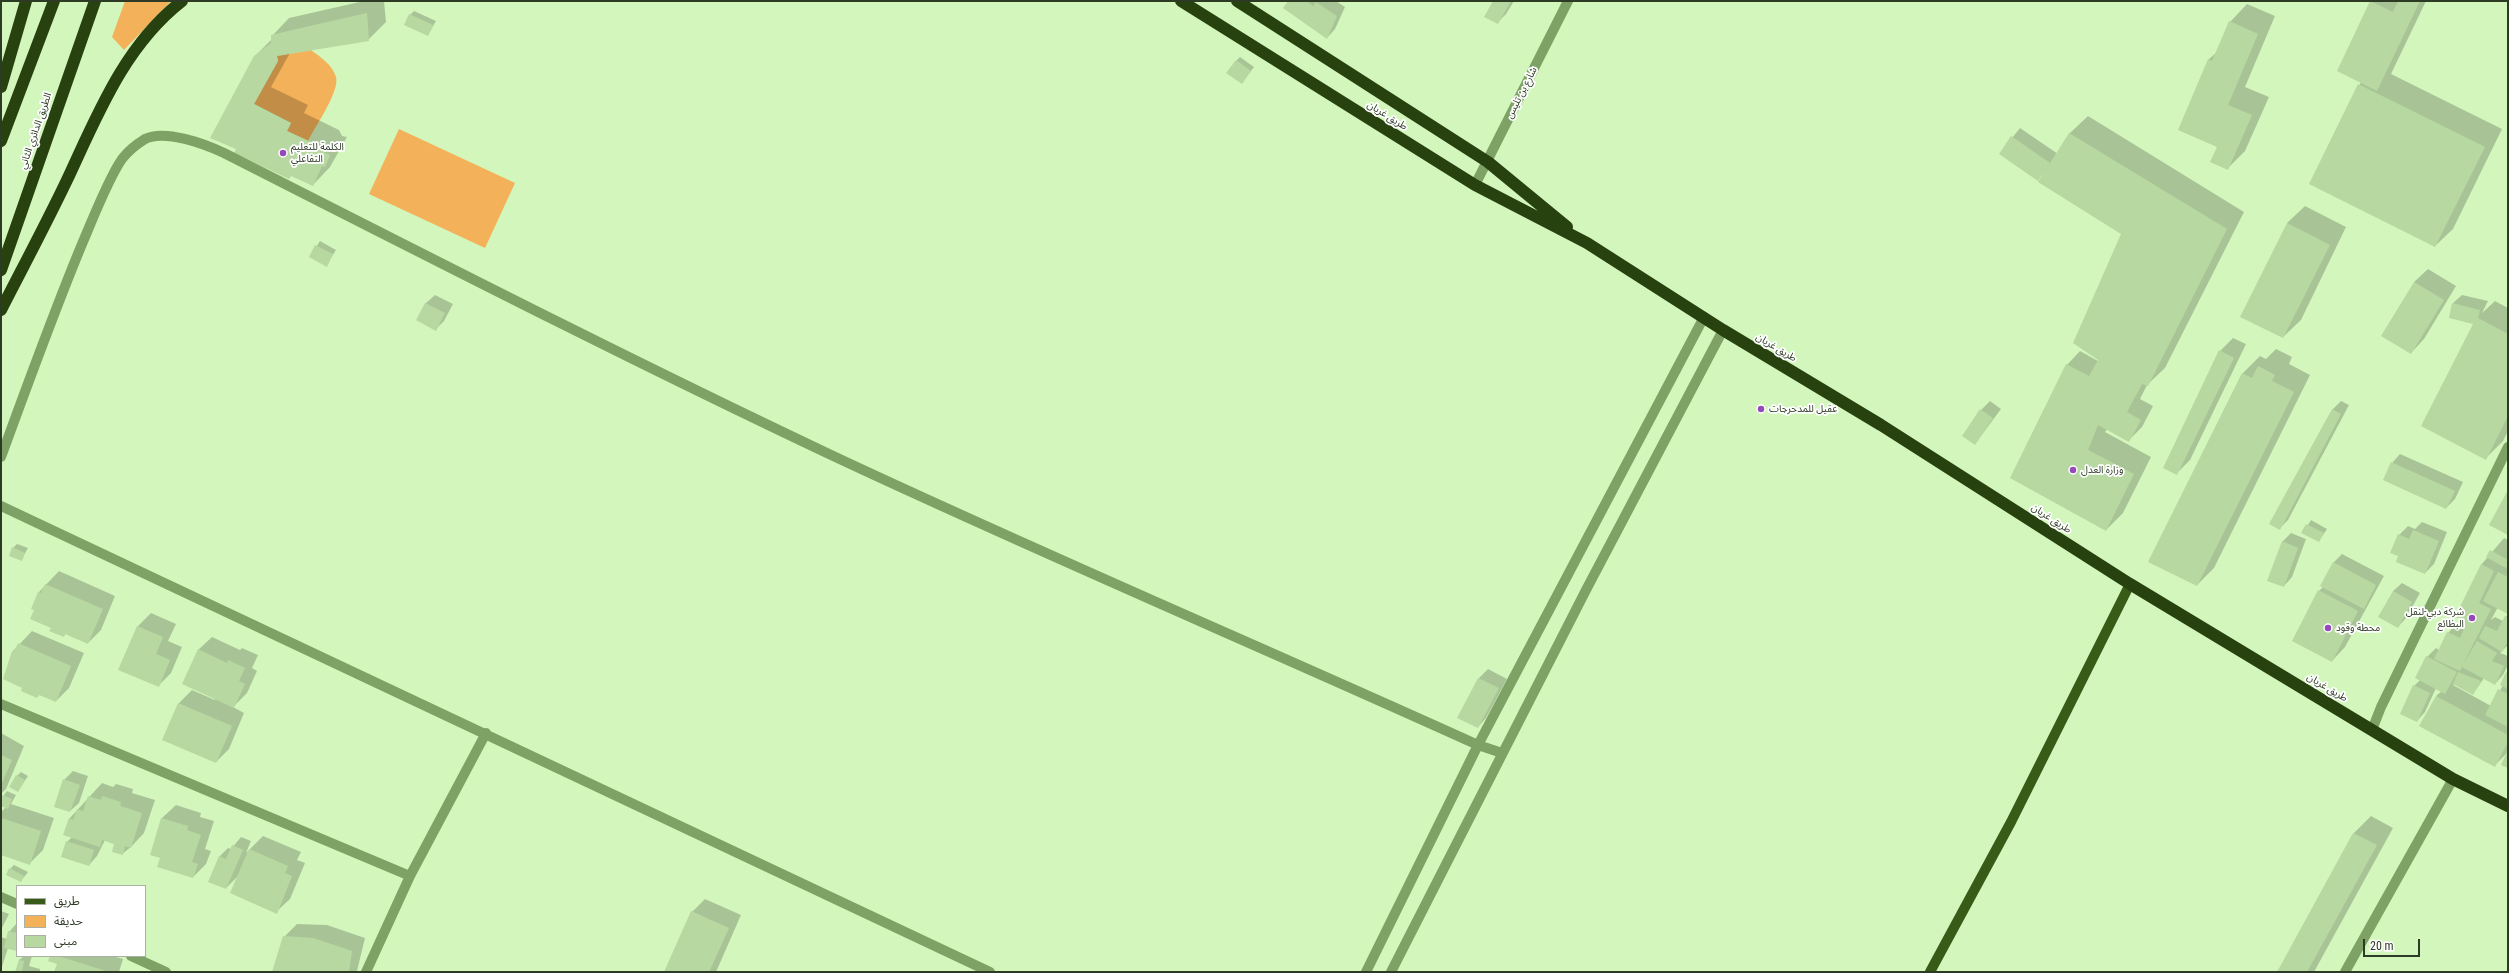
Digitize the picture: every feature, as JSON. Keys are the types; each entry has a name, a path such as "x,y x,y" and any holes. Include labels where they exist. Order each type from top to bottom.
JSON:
{"highway":[{"path":"1,87 26,1"},
{"path":"1,141 54,1"},
{"name":"الطريق الدائري الثاني","path":"1,270 95,1"},
{"path":"1,310 43,229 110,91 134,48 182,1"},
{"name":"طريق غريان","path":"1181,1 1475,185 1587,242 1723,330 1881,425 2130,584 2452,779 2508,806"},
{"name":"طريق غريان","path":"1237,1 1488,162 1587,242"}],"main road":[{"path":"1930,972 2011,822 2130,584"}],"street":[{"name":"شارع بن تليس","path":"1475,185 1488,162 1568,1"},
{"path":"1,457 59,300 88,231 122,159 133,148 153,137 184,139 203,143 224,153 534,311 830,454 1120,587 1478,744 1502,753"},
{"path":"1366,972 1478,744 1704,317"},
{"path":"1391,972 1502,753 1723,330"},
{"path":"2372,730 2381,707 2508,447"},
{"path":"1,506 486,733 990,972"},
{"path":"1,704 410,876"},
{"path":"366,972 410,876 486,733"},
{"path":"2345,972 2452,779"},
{"path":"1,897 16,904"},
{"path":"133,957 166,972"}],"green space":[{"path":"125,1 171,1 124,50 112,37"},
{"path":"311,50 332,68 336,77 336,83 331,100 308,141 287,131 291,123 254,104 278,61 277,56"},
{"path":"399,129 515,183 485,248 369,194"}],"building":[{"path":"1288,1 1306,1 1313,6 1316,2 1337,16 1327,39 1283,8"},
{"path":"1493,1 1511,1 1498,24 1484,17"},
{"path":"2370,1 2393,12 2398,1 2420,1 2377,91 2337,71"},
{"path":"367,13 369,41 277,56 278,61 254,104 291,123 287,131 322,147 325,153 330,155 325,167 322,166 313,186 291,176 289,179 234,153 236,149 210,138 254,56 271,43 271,35"},
{"path":"409,14 433,25 428,36 404,25"},
{"path":"2229,21 2258,34 2228,105 2252,115 2228,170 2210,162 2217,147 2178,130 2208,59 2212,61"},
{"path":"1236,60 1251,71 1242,84 1226,73"},
{"path":"2358,84 2485,147 2435,247 2309,184"},
{"path":"2069,133 2227,229 2148,386 2142,384 2127,412 2141,420 2129,442 2098,425 2088,450 2134,474 2106,531 2010,478 2066,364 2089,376 2098,360 2073,343 2121,234 2038,182"},
{"path":"2011,136 2050,163 2038,181 1999,154"},
{"path":"2287,223 2330,245 2283,338 2240,317"},
{"path":"315,245 333,254 327,267 309,257"},
{"path":"2414,282 2444,300 2411,354 2381,336"},
{"path":"425,303 445,313 436,331 416,320"},
{"path":"2452,303 2480,310 2478,318 2508,334 2508,416 2486,460 2421,426 2473,324 2449,318"},
{"path":"2219,350 2234,358 2177,475 2163,468"},
{"path":"2258,366 2275,375 2272,381 2294,392 2197,586 2148,562 2242,373 2252,378"},
{"path":"1980,409 1993,418 1975,445 1962,436"},
{"path":"2332,409 2341,414 2280,530 2269,524"},
{"path":"2391,462 2455,491 2446,509 2383,480"},
{"path":"2508,490 2508,535 2489,525"},
{"path":"2306,524 2324,533 2319,542 2301,533"},
{"path":"2413,530 2439,541 2425,574 2396,562 2398,556 2390,553 2398,534 2409,539"},
{"path":"2282,541 2298,548 2284,587 2267,581"},
{"path":"12,547 25,553 22,561 9,556"},
{"path":"2490,550 2508,560 2508,569 2486,557"},
{"path":"2333,562 2376,585 2364,609 2320,586"},
{"name":"شركة دبي-لنقل البظائع","path":"2481,564 2494,571 2479,603 2491,609 2462,666 2477,641 2497,653 2492,661 2504,666 2495,685 2462,667 2460,671 2434,659 2447,632 2460,638 2465,626 2459,623 2461,619 2455,617"},
{"path":"2498,572 2508,577 2508,614 2483,601"},
{"path":"45,584 103,609 88,644 65,634 64,637 49,631 51,628 30,619 34,610 31,609 38,592 41,593"},
{"path":"2318,590 2358,611 2332,662 2292,641"},
{"path":"2393,591 2412,602 2398,628 2378,617"},
{"path":"2505,616 2508,617 2508,641 2502,652 2479,638 2485,626 2497,631"},
{"path":"137,626 163,637 156,654 170,660 159,687 118,670"},
{"path":"18,643 71,666 56,702 39,695 37,698 21,691 22,688 3,679 12,651 14,652"},
{"path":"198,649 227,663 228,660 245,668 239,681 245,684 234,708 182,684"},
{"path":"2426,656 2457,672 2445,694 2415,678"},
{"path":"2458,672 2481,681 2473,695 2453,684"},
{"path":"2506,672 2508,673 2508,689 2500,685"},
{"path":"1478,678 1499,688 1478,728 1457,718"},
{"path":"2413,685 2430,693 2417,722 2400,714"},
{"path":"2498,689 2508,694 2508,727 2485,715"},
{"path":"2436,696 2508,735 2508,742 2495,767 2419,726"},
{"path":"178,703 232,726 216,763 162,740"},
{"path":"2508,750 2508,768 2501,765"},
{"path":"1,755 12,760 1,785"},
{"path":"16,775 25,780 18,792 9,787"},
{"path":"63,779 80,785 70,812 54,807"},
{"path":"2,795 12,799 8,809 1,806"},
{"path":"88,796 101,800 102,796 121,802 120,806 142,813 131,848 125,846 123,855 112,852 114,844 102,840 100,847 63,835 69,818 73,820 77,809 83,811"},
{"path":"1,818 41,831 30,865 1,855"},
{"path":"161,818 188,826 187,830 201,835 192,862 198,864 193,878 157,867 160,858 150,855"},
{"path":"2353,833 2377,845 2307,972 2277,972"},
{"path":"66,841 94,850 89,866 61,857"},
{"path":"232,845 243,850 226,889 208,882 219,856 226,859"},
{"path":"249,849 288,866 285,873 292,876 277,914 230,893"},
{"path":"9,868 24,876 21,882 6,875"},
{"path":"691,911 729,928 709,972 664,972"},
{"path":"8,931 16,933 16,951 4,948"},
{"path":"283,936 313,938 352,951 349,972 272,972"},
{"path":"50,957 61,957 109,972 54,972 57,964 48,961"},
{"path":"19,960 24,961 22,972 15,972"}],"place":[{"name":"الكلمة للتعليم التفاعلي","path":"283,153"},
{"name":"عقيل للمدحرجات","path":"1761,409"},
{"name":"وزارة العدل","path":"2073,470"},
{"name":"شركة دبي-لنقل البظائع","path":"2472,618"},
{"name":"محطة وقود","path":"2328,628"}]}
